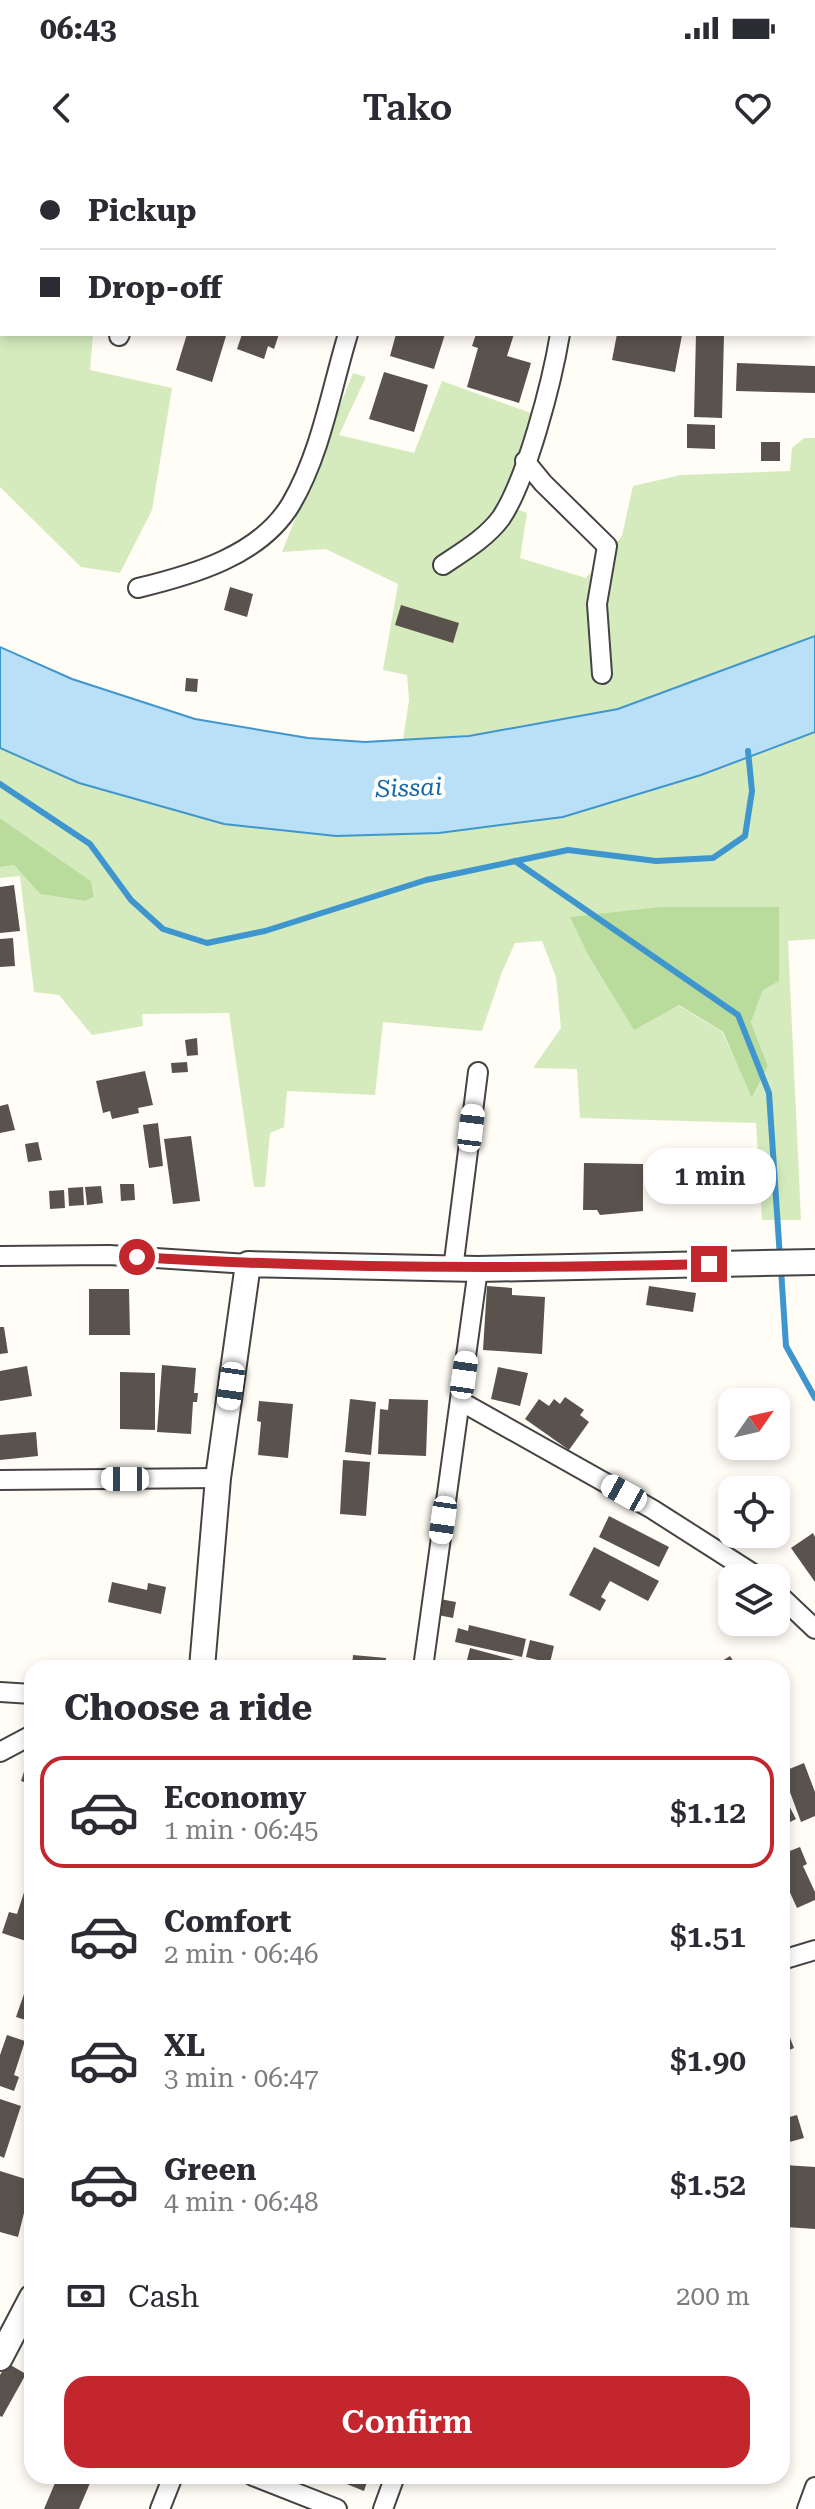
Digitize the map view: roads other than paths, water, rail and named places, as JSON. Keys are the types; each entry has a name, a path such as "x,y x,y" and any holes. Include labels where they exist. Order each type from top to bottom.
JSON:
{"street":[{"path":"138,588 186,576 217,563 253,542 282,515 304,476 321,430 347,336"},
{"path":"443,565 479,541 500,519 514,493 536,431 560,336"},
{"path":"525,461 607,546 597,604 602,674"},
{"path":"453,1269 478,1072"},
{"path":"0,1256 109,1255 248,1264 453,1269 807,1262"},
{"path":"203,1660 218,1478 248,1264"},
{"path":"424,1660 478,1269"},
{"path":"460,1401 652,1509 738,1564"},
{"path":"0,1480 218,1478"},
{"path":"790,1605 815,1629"},
{"path":"0,1692 24,1692"},
{"path":"0,1752 24,1739"},
{"path":"790,1958 815,1950"},
{"path":"0,2358 24,2312"},
{"path":"160,2509 170,2484"},
{"path":"273,2484 337,2509"},
{"path":"383,2509 392,2484"},
{"path":"807,2509 815,2487"}],"water":[{"name":"Sissai","path":"815,636 815,732 701,775 563,817 439,833 336,836 224,824 79,783 0,748 0,647 72,679 195,719 308,738 365,742 469,736 618,709"}],"waterway":[{"path":"0,784 90,844 131,900 163,929 207,943 265,931 426,880 568,850 656,861 713,858 745,836 752,791 748,751"},
{"path":"515,861 738,1015 769,1093 780,1258"},
{"path":"781,1269 786,1346 815,1398"}]}
